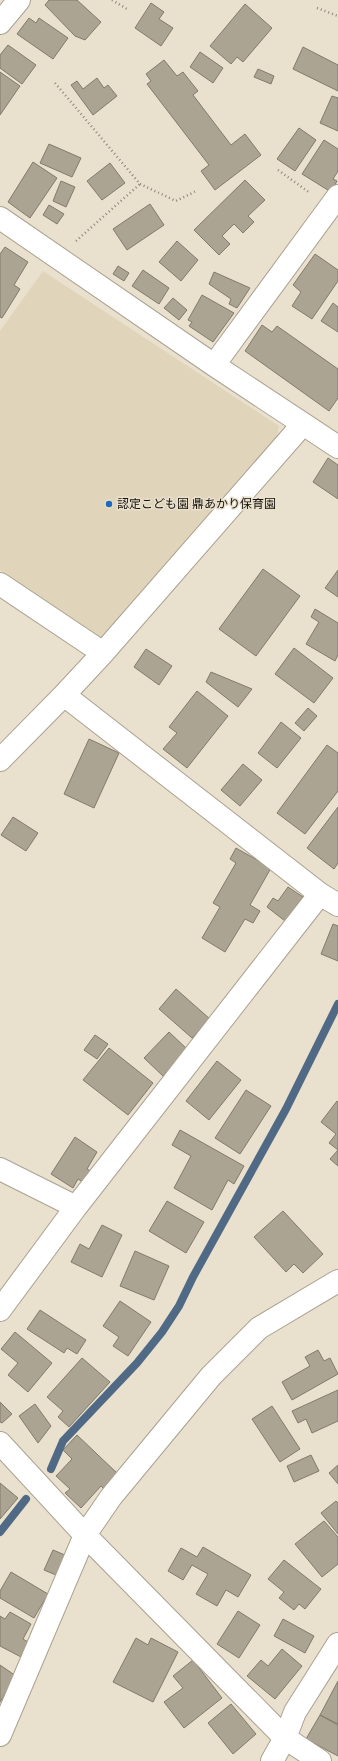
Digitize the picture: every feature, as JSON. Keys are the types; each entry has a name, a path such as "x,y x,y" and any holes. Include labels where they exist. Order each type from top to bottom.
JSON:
{"street":[{"path":"0,23 19,0"},
{"path":"214,365 334,202"},
{"path":"0,218 214,365 338,447"},
{"path":"0,760 103,653 303,424"},
{"path":"0,584 103,653"},
{"path":"64,695 320,894 338,905"},
{"path":"0,1310 76,1207 320,894"},
{"path":"0,1169 76,1207"},
{"path":"0,1735 85,1535 111,1497 211,1376 259,1328 338,1281"},
{"path":"0,1443 85,1535 285,1738 320,1761"},
{"path":"272,1761 285,1738 295,1712 338,1644"}],"path":[{"path":"112,0 127,9"},
{"path":"316,8 338,16"},
{"path":"55,83 140,184 176,201 196,191"},
{"path":"278,170 334,202"},
{"path":"58,257 140,184"}],"shaded area":[{"name":"認定こども園 鼎あかり保育園","path":"43,271 279,426 277,437 102,639 0,570 0,331"}],"building":[{"path":"49,0 77,0 101,22 85,40 75,36 45,5"},
{"path":"151,3 164,12 159,19 173,28 161,46 135,28"},
{"path":"245,4 272,28 243,62 237,57 231,64 210,46"},
{"path":"29,18 36,23 39,18 68,38 53,59 17,34"},
{"path":"8,45 36,65 22,84 0,68 0,55"},
{"path":"303,47 338,65 338,91 293,69"},
{"path":"200,52 223,68 213,83 190,67"},
{"path":"164,60 177,76 183,72 198,91 193,95 231,145 245,134 261,155 215,190 201,171 209,165 147,84 151,81 146,74"},
{"path":"258,69 274,76 271,84 254,77"},
{"path":"0,72 20,86 0,115"},
{"path":"97,78 104,88 108,85 117,96 93,115 71,85 77,81 83,89"},
{"path":"332,96 338,98 338,131 320,123"},
{"path":"299,128 316,140 295,171 277,159"},
{"path":"324,140 338,149 338,171 333,179 337,181 331,192 302,174"},
{"path":"49,144 81,158 72,177 40,163"},
{"path":"33,162 57,178 30,218 8,202"},
{"path":"110,163 125,183 102,200 87,181"},
{"path":"245,180 265,200 248,216 254,222 243,233 234,224 222,236 230,244 219,255 194,230"},
{"path":"61,181 75,187 66,207 53,201"},
{"path":"150,204 164,225 127,250 113,229"},
{"path":"49,205 64,214 57,224 43,215"},
{"path":"177,241 198,260 181,281 159,262"},
{"path":"5,247 28,262 14,285 20,289 2,318 0,317 0,254"},
{"path":"315,254 338,270 338,281 312,319 292,306 301,292 293,285"},
{"path":"118,266 129,273 124,281 113,274"},
{"path":"143,270 169,288 159,304 132,286"},
{"path":"214,272 250,288 237,308 229,304 231,299 209,284"},
{"path":"202,295 234,313 213,342 189,326 192,322 188,320"},
{"path":"173,298 187,310 179,320 164,308"},
{"path":"333,303 338,307 338,332 321,321"},
{"path":"262,325 272,332 277,326 338,369 338,398 329,411 245,351"},
{"path":"328,458 338,465 338,499 313,482"},
{"path":"263,569 300,596 256,656 219,629"},
{"path":"338,570 338,597 325,588"},
{"path":"315,609 338,623 338,655 335,661 306,644 319,622 311,617"},
{"path":"294,648 333,678 314,703 275,674"},
{"path":"146,649 172,666 159,685 134,667"},
{"path":"211,672 252,689 238,707 206,682"},
{"path":"197,691 228,716 187,768 163,749 177,733 169,727"},
{"path":"308,708 317,716 304,731 295,723"},
{"path":"281,722 301,738 277,768 258,753"},
{"path":"89,739 119,753 94,808 64,794"},
{"path":"327,745 338,753 338,791 305,834 277,813"},
{"path":"243,764 262,780 240,806 221,790"},
{"path":"338,807 338,863 334,869 307,848"},
{"path":"13,817 38,833 26,851 1,835"},
{"path":"236,848 271,868 250,905 260,911 253,923 245,919 225,952 202,938 220,907 213,903 236,863 230,859"},
{"path":"288,887 303,897 285,921 267,907 273,898 278,901"},
{"path":"333,924 338,926 338,961 321,954"},
{"path":"176,989 210,1019 192,1038 159,1009"},
{"path":"169,1032 187,1049 163,1076 144,1058"},
{"path":"95,1035 108,1044 97,1059 84,1050"},
{"path":"109,1048 153,1083 128,1115 83,1080"},
{"path":"217,1061 241,1080 209,1120 186,1101"},
{"path":"246,1090 271,1106 240,1154 215,1138"},
{"path":"337,1101 338,1150 329,1143 336,1134 321,1122"},
{"path":"180,1130 244,1166 234,1184 228,1180 212,1210 174,1188 191,1156 172,1145"},
{"path":"75,1137 97,1152 87,1169 94,1173 86,1184 78,1179 73,1188 51,1174"},
{"path":"338,1150 338,1166 330,1159"},
{"path":"167,1201 204,1222 186,1253 149,1231"},
{"path":"283,1211 323,1254 303,1273 294,1264 286,1272 254,1237"},
{"path":"102,1225 122,1235 102,1277 71,1262 80,1244 89,1249"},
{"path":"135,1251 169,1266 154,1300 120,1286"},
{"path":"120,1301 151,1322 128,1356 113,1346 119,1337 103,1326"},
{"path":"40,1310 86,1340 77,1354 67,1348 64,1353 27,1329"},
{"path":"15,1332 52,1363 28,1392 8,1375 18,1363 1,1349"},
{"path":"318,1350 324,1361 330,1358 338,1374 292,1400 282,1382 310,1366 305,1357"},
{"path":"82,1358 110,1382 69,1427 58,1417 63,1411 47,1397"},
{"path":"338,1390 338,1421 312,1433 306,1419 298,1423 292,1411"},
{"path":"0,1402 12,1414 2,1423 0,1422"},
{"path":"35,1404 51,1426 38,1443 19,1416"},
{"path":"272,1406 300,1449 280,1462 252,1419"},
{"path":"77,1435 118,1474 104,1489 101,1486 81,1508 65,1493 70,1489 56,1476 72,1459 63,1450"},
{"path":"311,1455 319,1471 294,1482 287,1466"},
{"path":"338,1465 338,1484 329,1473"},
{"path":"0,1483 18,1498 0,1519"},
{"path":"336,1501 338,1503 338,1534 321,1513"},
{"path":"324,1521 338,1537 338,1564 322,1577 295,1544"},
{"path":"203,1547 251,1575 238,1597 226,1590 217,1606 196,1594 208,1574 192,1565 183,1580 168,1571 181,1548 197,1557"},
{"path":"53,1550 65,1555 56,1575 44,1570"},
{"path":"284,1560 321,1589 305,1609 299,1604 294,1610 279,1598 284,1592 268,1579"},
{"path":"11,1572 48,1594 34,1618 0,1598 0,1591"},
{"path":"238,1611 260,1625 239,1658 217,1644"},
{"path":"10,1612 31,1624 23,1639 28,1642 21,1657 0,1646 0,1616 5,1619"},
{"path":"283,1619 314,1636 305,1653 274,1636"},
{"path":"136,1638 148,1645 151,1638 178,1652 153,1702 113,1682"},
{"path":"282,1649 302,1666 275,1699 247,1676 261,1660 268,1666"},
{"path":"193,1660 222,1698 184,1728 164,1702 183,1688 173,1676"},
{"path":"0,1665 16,1676 0,1702"},
{"path":"338,1681 338,1724 320,1715"},
{"path":"231,1704 256,1734 233,1754 208,1723"},
{"path":"320,1715 338,1725 338,1756 306,1739"}],"waterway":[{"path":"51,1469 63,1441 137,1363 162,1332 179,1306 193,1277 286,1109 338,1004"},
{"path":"0,1532 26,1499"}],"place":[{"name":"認定こども園 鼎あかり保育園","path":"109,504"}]}
